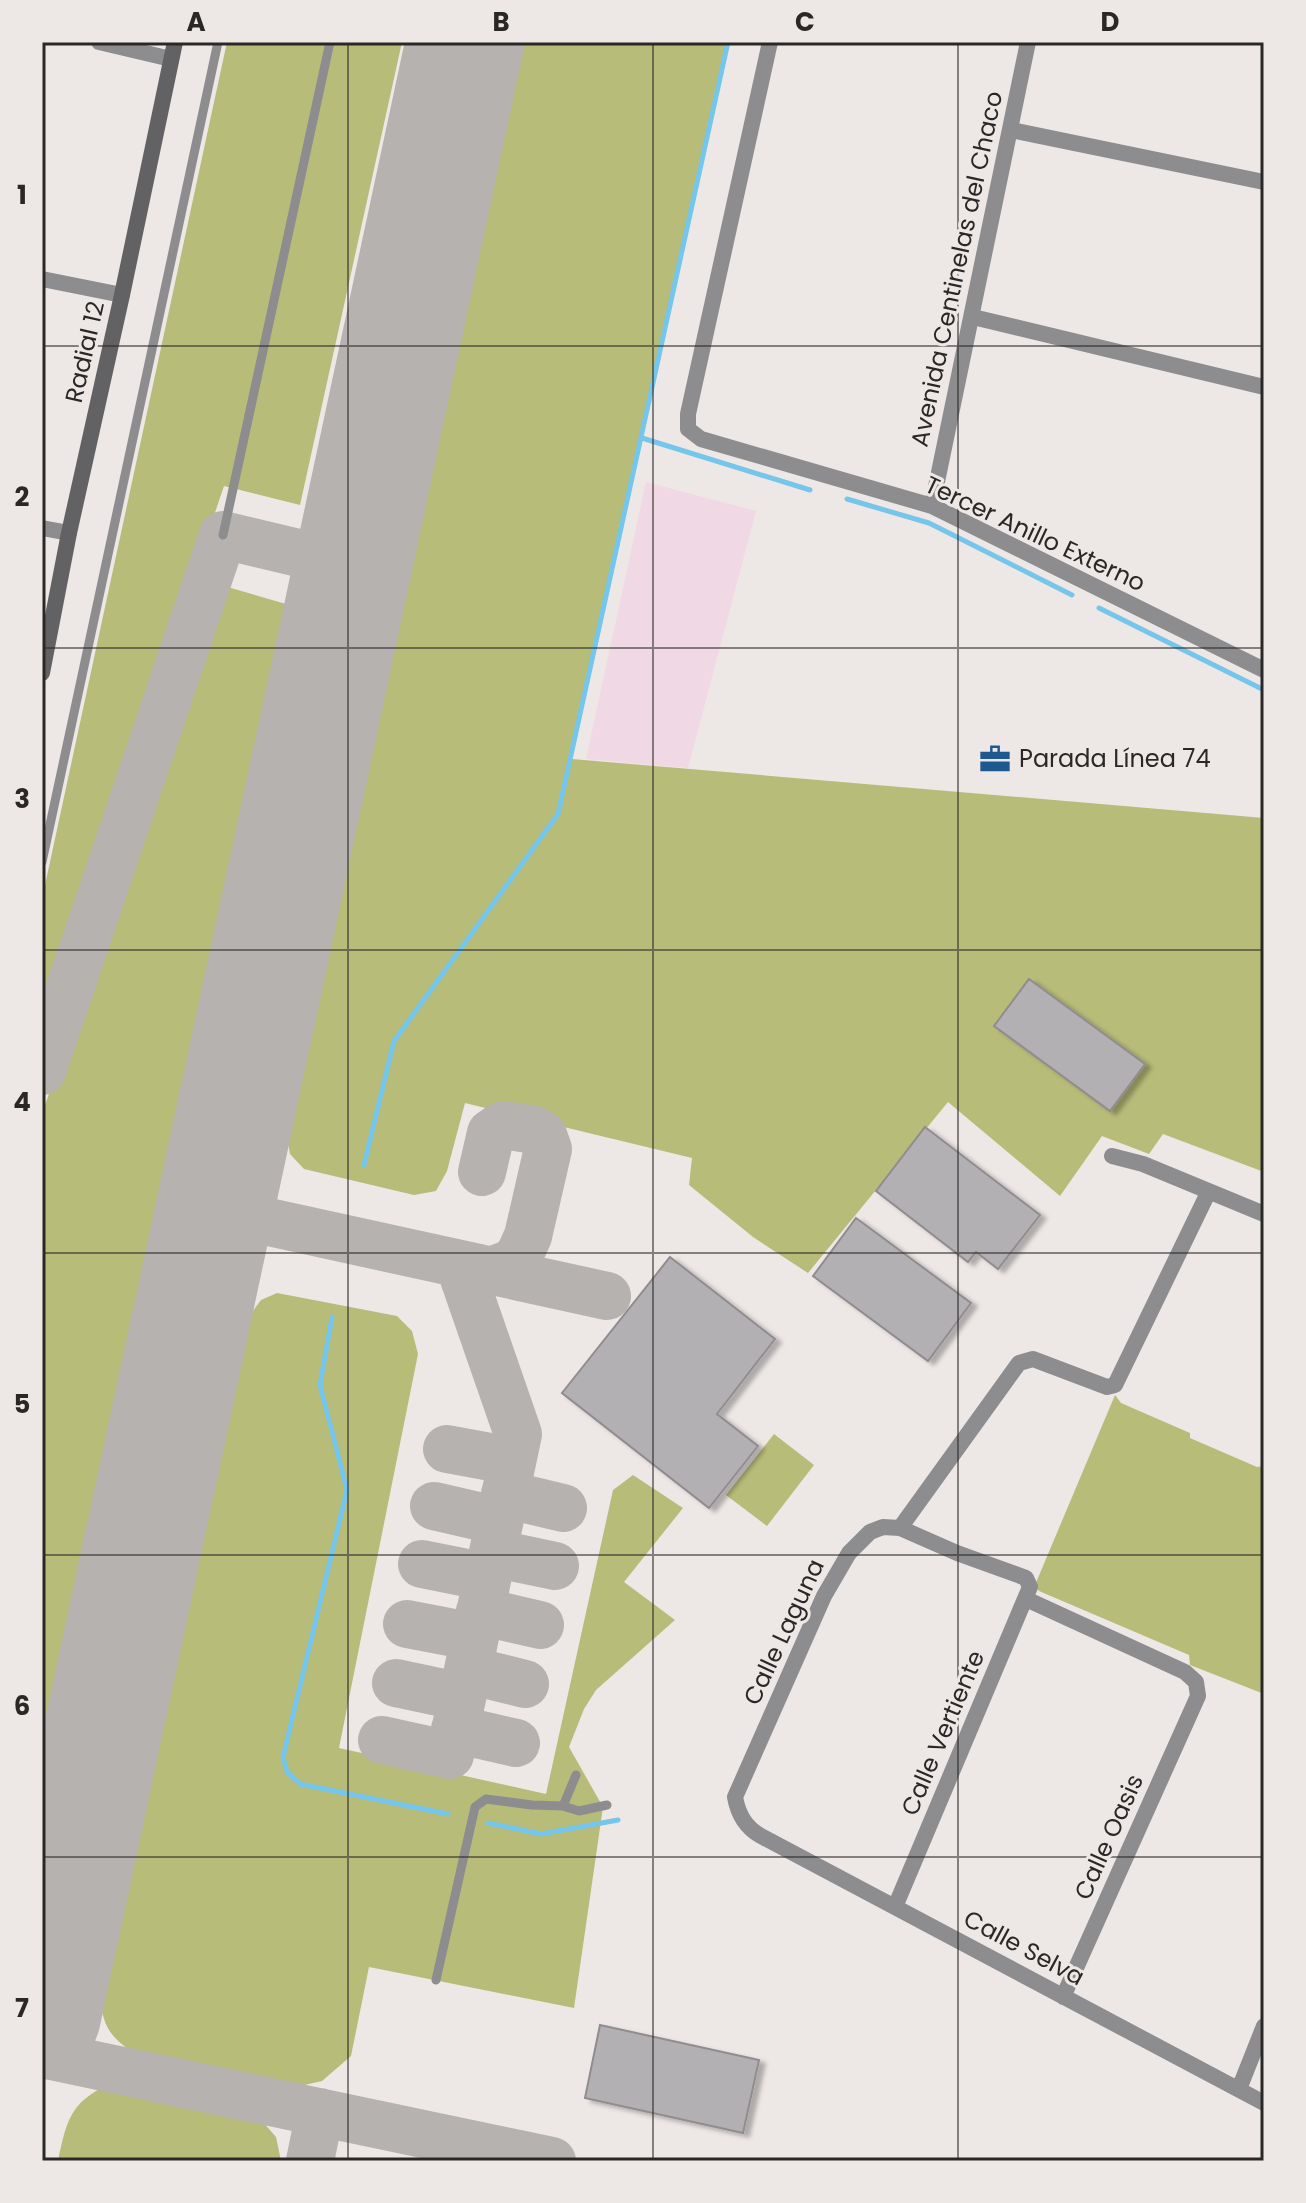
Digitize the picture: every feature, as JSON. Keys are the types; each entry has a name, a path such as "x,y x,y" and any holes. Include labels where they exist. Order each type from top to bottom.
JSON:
{"street":[{"path":"99,42 171,59"},
{"name":"Radial 12","path":"42,673 69,533 175,42"},
{"name":"Tercer Anillo Externo","path":"770,42 688,414 688,429 701,439 932,506 1259,668"},
{"name":"Avenida Centinelas del Chaco","path":"932,506 1028,42"},
{"path":"1011,130 1264,182"},
{"path":"42,279 122,295"},
{"path":"973,317 1264,387"},
{"path":"42,528 69,533"},
{"path":"1259,668 1264,649"},
{"path":"1112,1156 1143,1164 1264,1214"},
{"path":"900,1528 1019,1363 1025,1359 1039,1360 1107,1387 1115,1385 1208,1193"},
{"name":"Calle Laguna","path":"761,1836 744,1821 735,1797 824,1596 858,1541 883,1527 900,1528"},
{"name":"Calle Vertiente","path":"895,1907 1030,1587 1026,1578 900,1528"},
{"name":"Calle Oasis","path":"1026,1599 1185,1672 1196,1682 1198,1696 1063,1997"},
{"name":"Calle Selva","path":"761,1836 1264,2103"},
{"path":"1239,2089 1264,2026"}],"lane":[{"path":"42,862 218,42"},
{"path":"223,535 330,42"},
{"path":"563,1806 576,1775"},
{"path":"436,1980 475,1807 486,1799 563,1806 579,1811 607,1805"}],"shaded area":[{"path":"646,482 756,511 688,768 586,759"}],"green space":[{"path":"227,42 402,42 300,505 224,486 42,1022 42,899"},
{"path":"520,42 728,42 572,759 1264,818 1264,1172 1163,1134 1149,1154 1102,1136 1060,1196 948,1102 808,1273 753,1237 689,1185 692,1158 465,1103 447,1171 436,1191 414,1195 304,1169 290,1154 285,1127"},
{"path":"224,586 286,604 42,1809 42,1114"},
{"path":"277,1293 397,1316 412,1331 418,1354 339,1748 546,1794 613,1490 633,1475 683,1508 624,1582 675,1620 596,1690 584,1709 569,1747 603,1807 574,2008 369,1967 351,2056 322,2081 300,2086 133,2052 108,2029 99,1997 246,1320 261,1300"},
{"path":"1115,1395 1121,1403 1190,1433 1190,1438 1257,1467 1264,1466 1264,1694 1190,1665 1189,1655 1039,1591 1035,1585"},
{"path":"774,1434 814,1465 767,1526 726,1495"},
{"path":"117,2081 256,2114 276,2137 281,2161 58,2161 74,2111 90,2095"}],"building":[{"path":"1029,979 1145,1064 1110,1111 994,1026"},
{"path":"925,1127 1040,1215 998,1269 976,1252 968,1262 876,1191"},
{"path":"856,1218 971,1303 928,1361 813,1276"},
{"path":"670,1257 775,1339 717,1414 758,1446 709,1508 562,1393"},
{"path":"600,2025 759,2060 743,2133 585,2098"}],"waterway":[{"path":"364,1165 394,1041 558,814 728,42"},
{"path":"642,438 810,490"},
{"path":"847,499 929,523 1072,595"},
{"path":"1099,608 1264,690"},
{"path":"332,1317 320,1385 347,1490 283,1757 287,1772 300,1784 448,1814"},
{"path":"488,1823 541,1834 618,1820"}],"taxiway":[{"path":"42,1071 223,535 353,566"},
{"path":"482,1172 491,1133 503,1125 534,1130 543,1135 548,1149 528,1236 512,1263 491,1271"},
{"path":"214,1210 607,1296"},
{"path":"382,1740 450,1755 518,1434 459,1264"},
{"path":"447,1449 512,1461"},
{"path":"505,1494 563,1508"},
{"path":"434,1506 499,1521"},
{"path":"493,1553 555,1566"},
{"path":"422,1564 487,1577"},
{"path":"480,1611 540,1625"},
{"path":"407,1624 475,1637"},
{"path":"468,1670 525,1684"},
{"path":"396,1683 462,1697"},
{"path":"455,1729 516,1743"},
{"path":"42,2054 552,2161"},
{"path":"310,2161 320,2112"}],"runway":[{"path":"42,2015 465,42"}],"place":[{"name":"Parada Línea 74","path":"995,759"}]}
